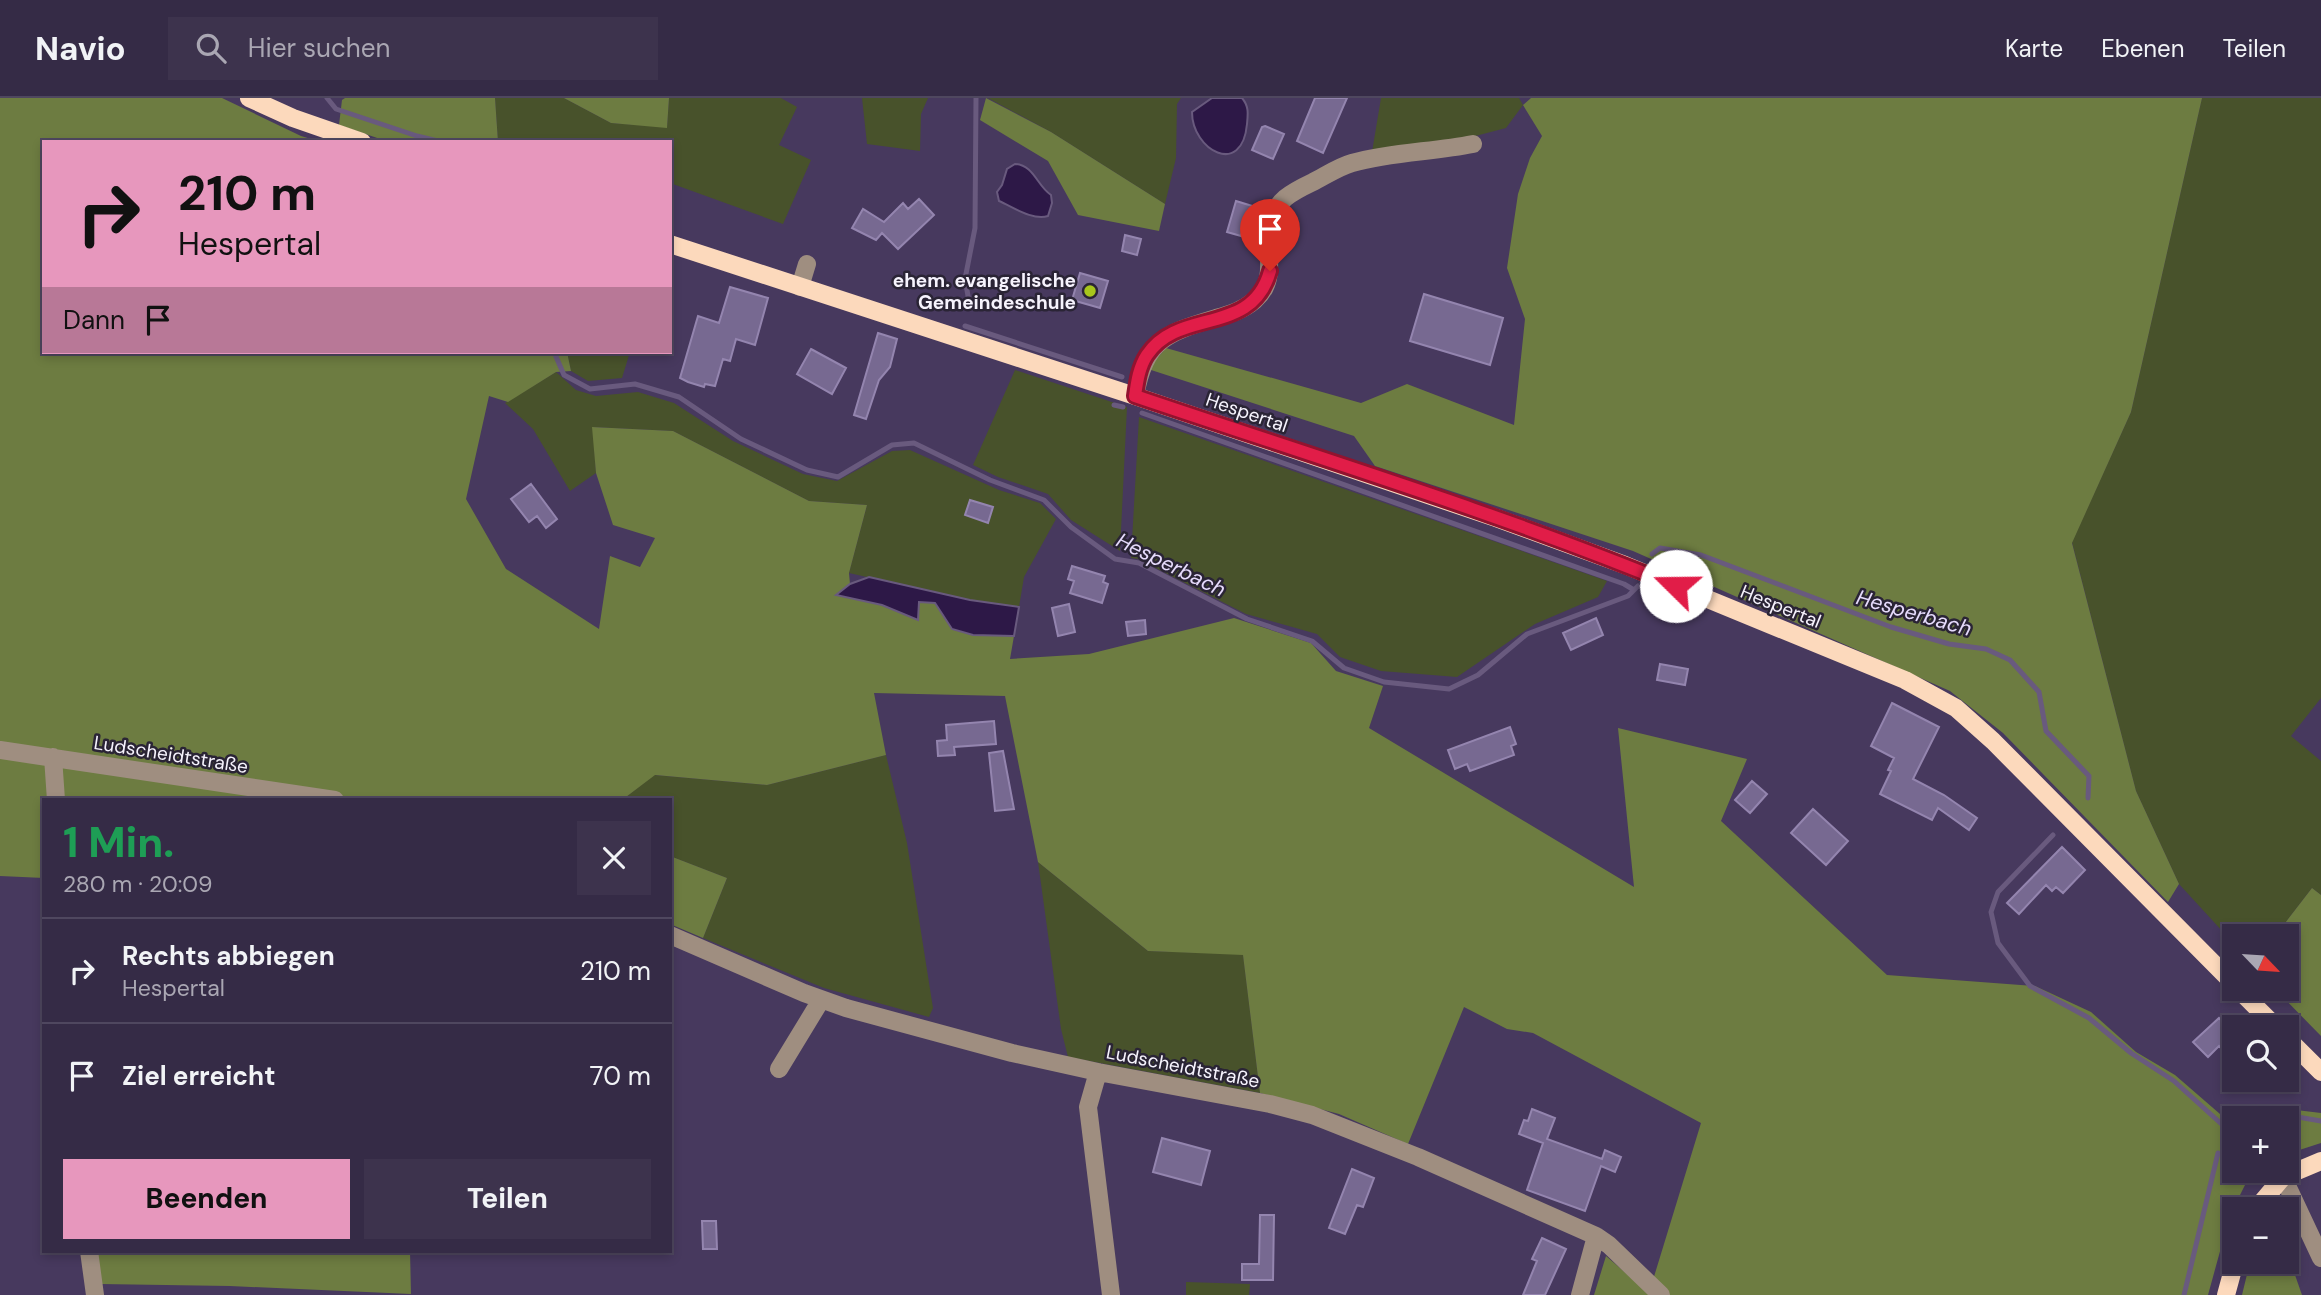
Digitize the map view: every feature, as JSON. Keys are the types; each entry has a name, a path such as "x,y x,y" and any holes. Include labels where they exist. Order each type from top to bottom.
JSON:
{"main road":[{"path":"249,98 293,118 356,140"},
{"name":"Hespertal","path":"672,245 1135,396 1496,518 1625,565 1905,680 1956,708 1993,741 2222,972"},
{"name":"Hespertal","path":"2251,1001 2264,1015"},
{"path":"2299,1050 2321,1072"},
{"path":"2299,1169 2321,1161"},
{"path":"2266,1197 2278,1183"},
{"path":"2226,1295 2232,1274"}],"street":[{"path":"1135,396 1139,371 1148,353 1159,343 1180,329 1238,312 1257,299 1266,286 1270,271 1269,226 1276,207 1284,197 1349,164 1378,157 1473,144"},
{"path":"800,286 807,264"},
{"name":"Ludscheidtstraße","path":"0,750 322,798"},
{"path":"53,757 56,798"},
{"name":"Ludscheidtstraße","path":"672,936 821,1000 1012,1053 1270,1104 1312,1115 1418,1157 1596,1236 1661,1295"},
{"path":"779,1069 821,1000"},
{"path":"1098,1072 1088,1107 1111,1295"},
{"path":"2286,1183 2321,1258"},
{"path":"1580,1295 1596,1236"},
{"path":"89,1253 95,1295"}],"green space":[{"path":"0,98 222,98 314,140 42,140 42,354 567,354 571,371 556,372 508,402 489,396 466,499 506,569 599,629 610,556 640,567 655,538 613,525 596,473 592,427 673,431 809,501 867,505 849,573 850,584 837,595 882,605 918,620 919,602 935,603 973,635 1014,636 1010,659 1089,654 1234,618 1311,643 1336,671 1383,686 1369,728 1634,887 1618,728 1747,759 1721,821 1887,975 2035,986 2091,1012 2136,1052 2175,1075 2222,1116 2222,1183 2246,1183 2239,1197 2222,1197 2222,1244 2208,1295 1594,1295 1606,1256 1649,1293 1701,1123 1533,1033 1507,1029 1464,1007 1408,1144 1339,1114 1260,1093 1243,955 1148,951 1038,862 1005,696 874,693 886,755 767,785 655,775 625,798 42,798 42,878 0,876"},
{"path":"495,98 564,98 611,123 667,127 669,98 781,98 797,107 779,145 811,160 783,224 672,184 672,140 498,140"},
{"path":"495,98 498,140 383,140 339,125 342,100"},
{"path":"564,98 669,98 667,128 611,123"},
{"path":"862,98 928,98 921,114 920,151 867,144"},
{"path":"986,98 1051,132 1165,204 1159,231 1078,215 1048,161 980,120"},
{"path":"988,98 1181,98 1177,104 1176,158 1165,204 1051,132"},
{"path":"1381,98 1519,98 1523,105 1506,128 1464,139 1372,152"},
{"path":"1531,98 2202,98 2131,412 2072,543 2136,791 2179,884 2168,902 2003,733 1950,691 1633,551 1375,466 1354,436 1148,369 1166,348 1361,403 1407,384 1514,425 1525,319 1507,268 1518,194 1530,158 1542,136 1523,105"},
{"path":"2202,98 2321,98 2321,698 2291,736 2321,761 2321,895 2312,888 2284,924 2222,924 2222,931 2179,884 2136,791 2072,542 2131,412"},
{"path":"567,354 629,354 622,378 588,381 571,371"},
{"path":"1015,370 1127,407 1120,551 1071,520 1048,494 998,477 973,465"},
{"path":"556,372 576,390 596,396 638,392 674,403 733,441 803,474 837,481 892,451 910,450 999,490 1040,503 1056,519 1024,577 1019,607 970,600 849,573 867,505 809,501 673,431 593,427 596,473 570,491 533,429 505,403"},
{"path":"1139,417 1607,581 1598,597 1535,624 1457,677 1381,671 1340,657 1317,634 1246,614 1138,559 1131,558"},
{"path":"886,755 907,843 933,1008 929,1017 824,988 703,938 727,878 672,857 672,798 625,798 654,775 767,785"},
{"path":"672,857 727,878 703,938 672,925"},
{"path":"1038,862 1148,951 1243,954 1260,1093 1068,1057 1061,1029"},
{"path":"2312,888 2321,895 2321,1036 2287,1001 2300,1001 2300,924 2284,924"},
{"path":"2299,1110 2321,1113 2321,1143 2299,1150"},
{"path":"94,1253 410,1253 411,1294 230,1286 100,1284"},
{"path":"2247,1274 2295,1274 2302,1295 2242,1295"},
{"path":"1186,1282 1250,1284 1249,1295 1186,1295"}],"shaded area":[{"path":"1212,98 1242,98 1247,107 1243,141 1236,150 1227,154 1208,147 1194,126 1192,112"},
{"path":"1015,164 1027,168 1051,195 1052,203 1048,216 1036,217 999,201 997,192 1007,169"},
{"path":"869,577 970,600 1019,607 1014,636 973,635 952,629 935,603 919,602 918,620 882,605 836,595 850,584"}],"building":[{"path":"1315,98 1347,98 1323,153 1297,141"},
{"path":"1262,127 1284,134 1273,159 1252,150"},
{"path":"919,199 934,215 898,249 882,233 876,240 852,228 863,209 884,222 903,203 908,209"},
{"path":"1236,201 1262,209 1256,228 1244,225 1241,236 1227,232"},
{"path":"1125,235 1141,239 1137,255 1122,251"},
{"name":"ehem. evangelische Gemeindeschule","path":"1080,273 1108,281 1100,308 1072,300"},
{"path":"730,287 768,298 755,345 736,339 730,361 723,359 715,386 705,384 704,387 688,382 680,378 698,316 719,323"},
{"path":"1424,294 1503,318 1490,365 1410,341"},
{"path":"878,333 897,339 890,367 879,380 866,419 854,415"},
{"path":"811,349 846,368 832,394 797,374"},
{"path":"531,484 557,519 546,528 537,516 529,522 511,499"},
{"path":"970,500 993,507 988,523 965,515"},
{"path":"1072,566 1105,576 1103,582 1108,584 1102,603 1070,593 1074,581 1068,579"},
{"path":"1069,604 1075,632 1058,636 1052,608"},
{"path":"1596,618 1603,635 1571,650 1563,633"},
{"path":"1145,620 1146,634 1128,636 1126,622"},
{"path":"1660,664 1688,669 1685,685 1657,680"},
{"path":"1892,703 1939,727 1913,779 1944,795 1977,818 1969,830 1938,808 1932,820 1880,794 1894,758 1871,746"},
{"path":"994,721 996,744 954,747 955,755 938,756 937,741 947,740 946,725"},
{"path":"1510,727 1516,744 1511,746 1514,755 1470,771 1467,764 1455,769 1448,750"},
{"path":"1003,751 1014,809 995,811 989,753"},
{"path":"1752,781 1767,794 1750,813 1735,800"},
{"path":"1813,809 1848,841 1826,865 1791,833"},
{"path":"2062,847 2085,870 2063,893 2056,887 2052,891 2046,885 2019,914 2007,903"},
{"path":"2219,1018 2222,1021 2222,1049 2219,1046 2208,1057 2193,1042"},
{"path":"1532,1109 1555,1118 1547,1139 1602,1159 1605,1150 1621,1157 1615,1172 1601,1166 1585,1211 1527,1190 1543,1143 1519,1134"},
{"path":"1162,1138 1210,1151 1201,1185 1153,1172"},
{"path":"1352,1169 1374,1178 1363,1207 1357,1205 1345,1234 1329,1228"},
{"path":"1260,1215 1274,1215 1273,1280 1242,1280 1242,1264 1259,1264"},
{"path":"702,1221 716,1221 717,1249 703,1249"},
{"path":"1542,1238 1566,1249 1545,1295 1523,1295 1537,1261 1532,1259"}],"waterway":[{"name":"Hesperbach","path":"327,98 336,109 434,140"},
{"path":"970,307 965,279 975,228 976,98"},
{"path":"965,326 1122,377"},
{"name":"Hesperbach","path":"555,354 564,375 590,389 635,384 679,397 741,439 807,470 838,477 892,445 914,443 990,480 1044,500 1071,527 1115,559 1139,563 1247,619 1312,641 1344,668 1384,682 1449,689 1478,675 1527,634 1628,596 1638,586"},
{"path":"1114,405 1123,407"},
{"path":"1142,413 1624,584 1634,590"},
{"name":"Hesperbach","path":"1652,554 1660,548 1701,555 1891,627 1949,644 1986,649 2010,660 2039,692 2046,731 2089,776 2088,798"},
{"name":"Hesperbach","path":"2053,835 1998,892 1991,912 1998,943 2030,986 2089,1018 2131,1053 2174,1081 2222,1124"},
{"name":"Hesperbach","path":"2299,1117 2321,1121"},
{"path":"2184,1295 2218,1153"}],"place":[{"name":"ehem. evangelische Gemeindeschule","path":"1090,291"}],"route":[{"path":"1270,271 1266,286 1257,299 1238,312 1180,329 1148,353 1139,371 1135,396 1496,518 1676,586"}]}
